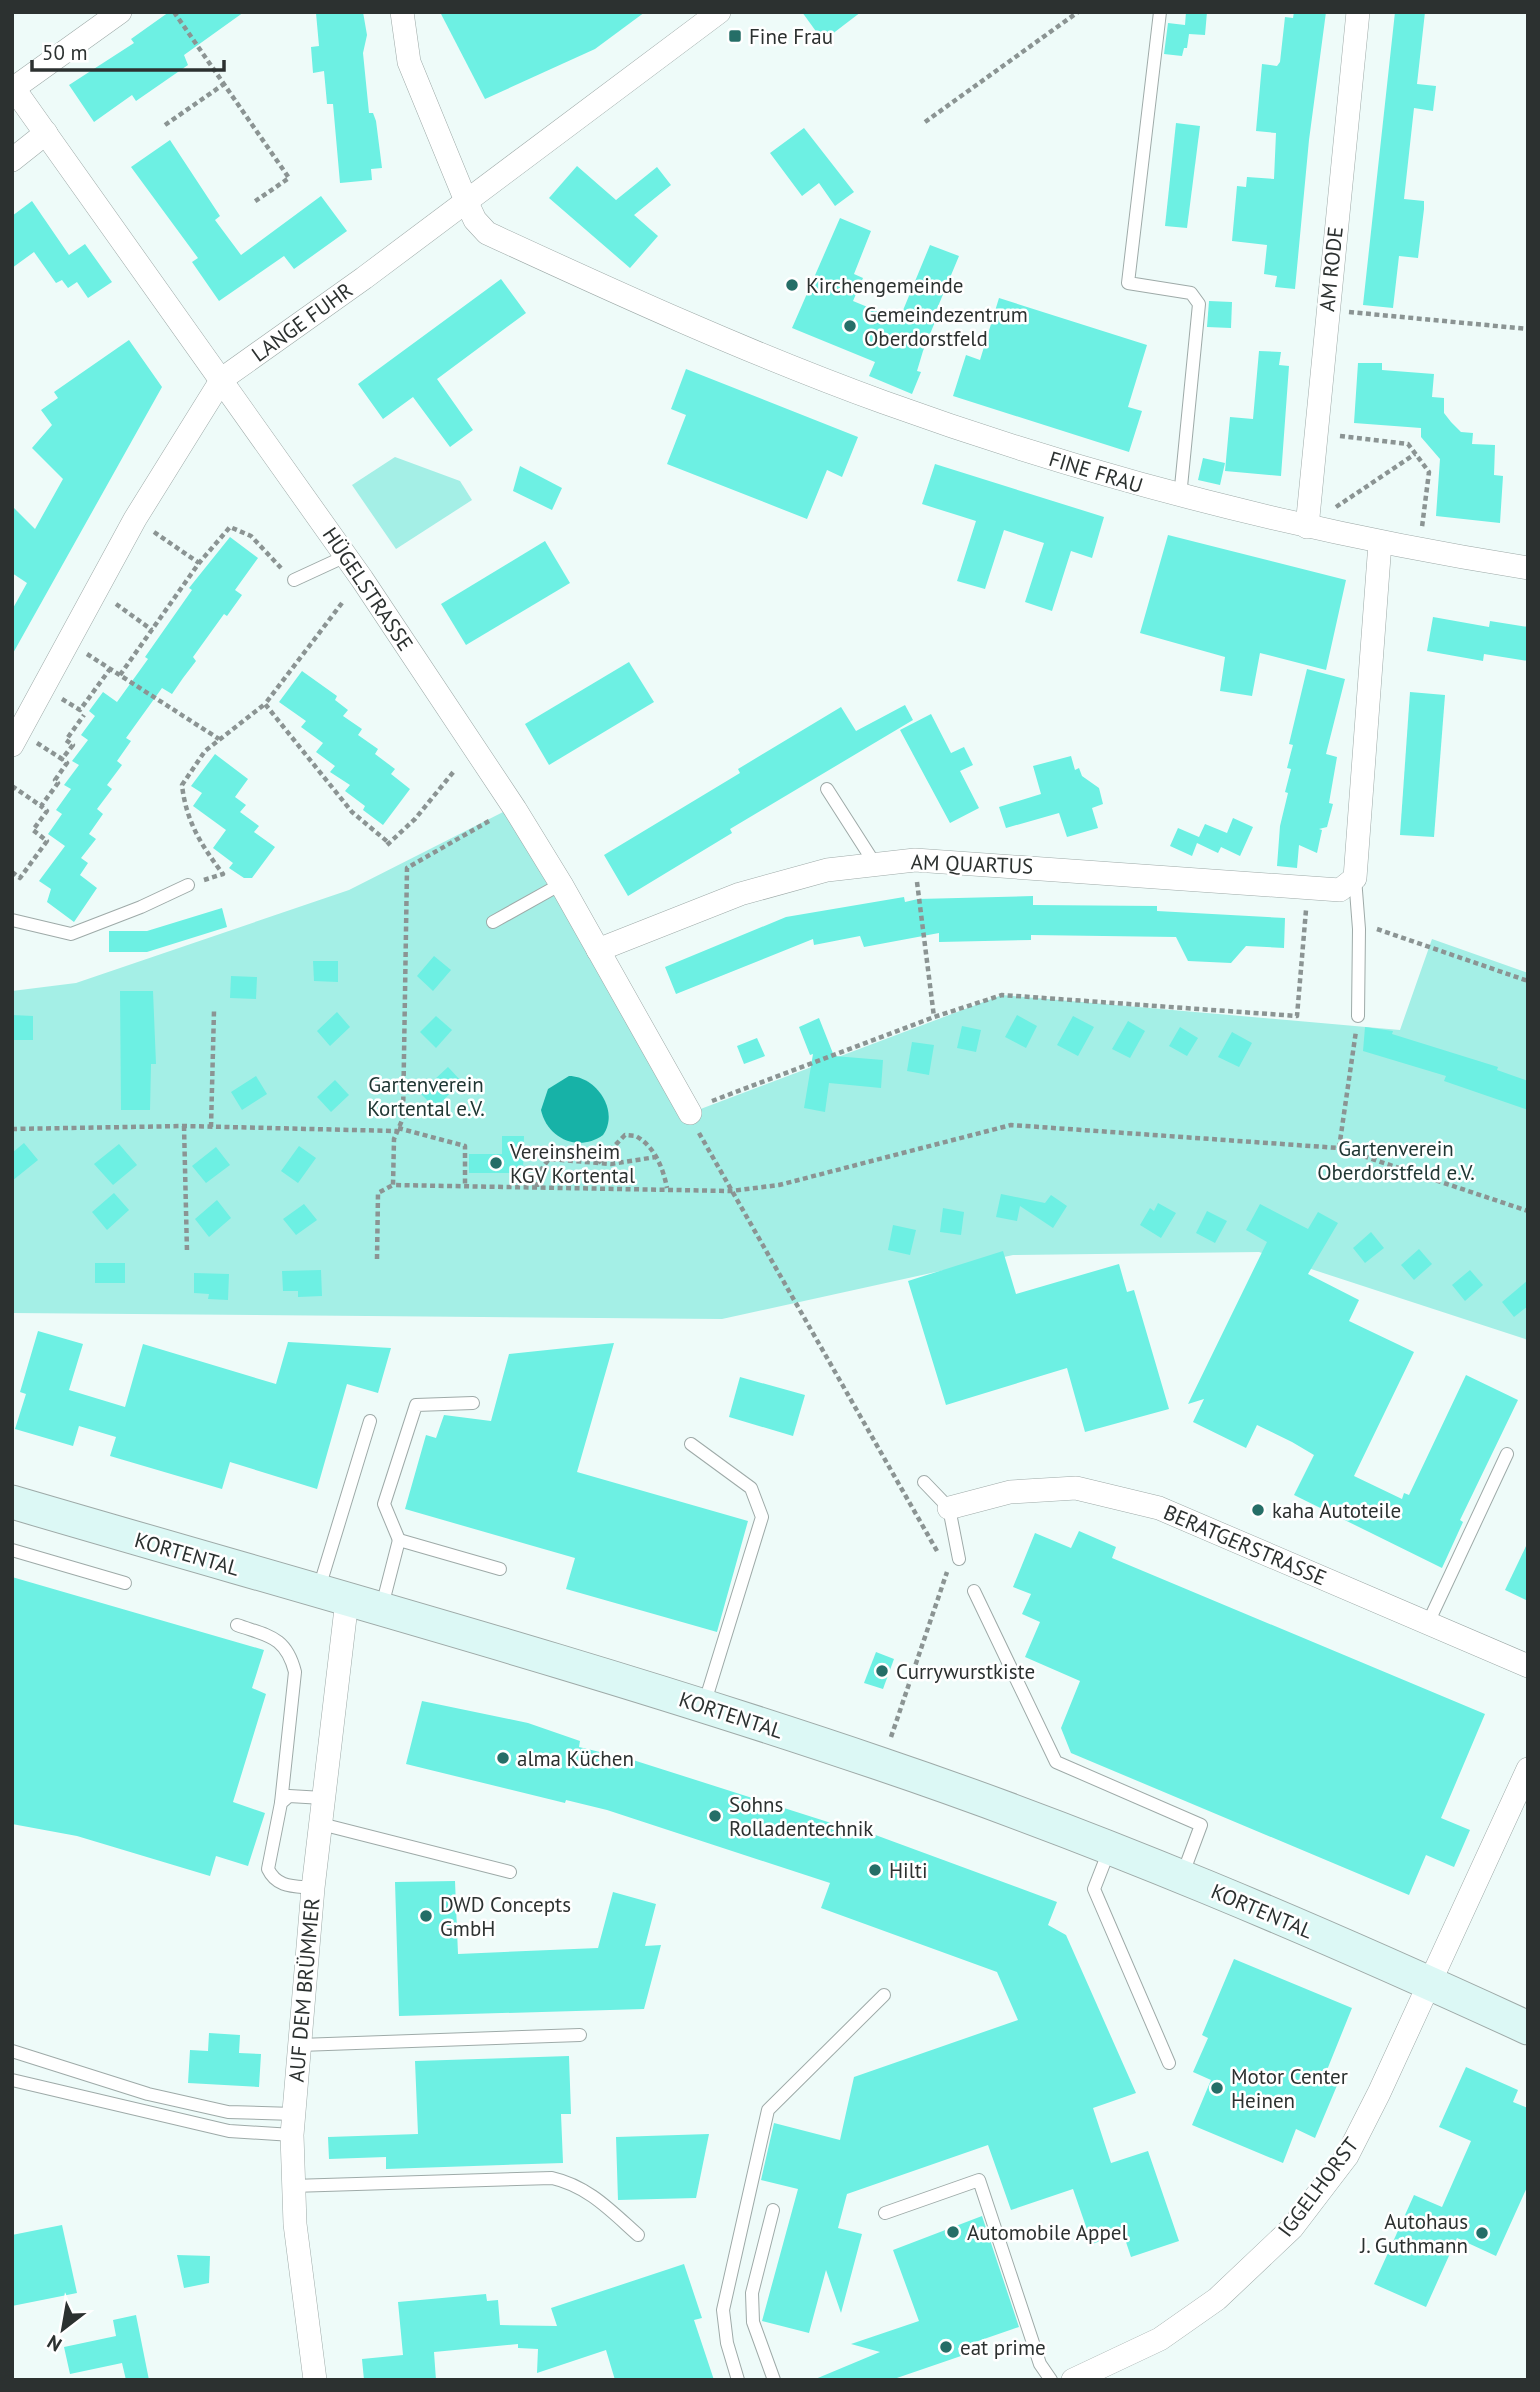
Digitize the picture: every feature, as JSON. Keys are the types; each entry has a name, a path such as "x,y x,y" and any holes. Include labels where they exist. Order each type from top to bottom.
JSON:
{"street":[{"path":"13,87 120,12"},
{"name":"FINE FRAU","path":"402,12 409,62 466,201 475,220 487,233 638,302 775,360 973,434 1180,496 1307,527 1380,543 1528,568"},
{"name":"LANGE FUHR","path":"16,738 135,519 222,379 719,12"},
{"name":"AM RODE","path":"1307,527 1358,12"},
{"name":"HÜGELSTRASSE","path":"13,87 346,556 515,808 690,1113"},
{"path":"12,160 46,133"},
{"path":"1355,878 1380,543"},
{"name":"AM QUARTUS","path":"598,950 740,894 827,870 915,860 949,860 1340,890 1355,878"},
{"name":"BERATGERSTRASSE","path":"949,1508 1010,1492 1076,1489 1159,1508 1528,1666"},
{"name":"KORTENTAL","path":"12,1503 704,1705 881,1763 1182,1877 1528,2028"},
{"name":"AUF DEM BRÜMMER","path":"315,2380 292,2186 293,2125 323,1798 332,1596"},
{"path":"1430,1983 1528,1769"},
{"name":"IGGELHORST","path":"1073,2380 1160,2339 1217,2299 1292,2228 1347,2156 1430,1983"}],"lane":[{"path":"1160,12 1128,283 1191,293 1199,304 1180,496"},
{"path":"294,580 346,556"},
{"path":"827,789 874,864"},
{"path":"1355,878 1359,929 1358,1016"},
{"path":"492,922 561,884"},
{"path":"12,920 71,934 141,907 188,885"},
{"path":"381,1610 399,1540 384,1504 416,1405 473,1403"},
{"path":"332,1596 370,1421"},
{"path":"691,1444 751,1488 762,1517 704,1705"},
{"path":"1428,1623 1507,1454"},
{"path":"924,1482 949,1508 959,1559"},
{"path":"399,1540 500,1569"},
{"path":"12,1550 125,1583"},
{"path":"974,1591 1056,1762 1201,1825 1182,1877"},
{"path":"237,1625 280,1640 291,1657 295,1672 281,1803 268,1869 273,1879 284,1885 313,1888"},
{"path":"281,1803 289,1796 323,1798"},
{"path":"321,1824 510,1872"},
{"path":"1110,1848 1094,1889 1169,2063"},
{"path":"738,2380 727,2343 723,2310 768,2110 884,1995"},
{"path":"300,2045 580,2035"},
{"path":"12,2051 148,2094 293,2125"},
{"path":"12,2080 229,2131 293,2125"},
{"path":"292,2186 552,2178 573,2183 595,2196 638,2235"},
{"path":"885,2213 979,2180 1040,2364 1051,2380"},
{"path":"773,2210 752,2293 753,2322 774,2380"}],"path":[{"path":"174,12 289,178 254,202"},
{"path":"925,122 1078,12"},
{"path":"165,125 224,84"},
{"path":"1341,312 1528,330"},
{"path":"1330,434 1408,444 1429,472 1421,535"},
{"path":"1333,509 1415,454"},
{"path":"135,519 199,563"},
{"path":"120,675 199,563 230,527 251,536 294,580"},
{"path":"96,591 152,630"},
{"path":"188,885 222,874 201,845 185,811 182,785 205,751 265,704 342,603"},
{"path":"69,642 219,738"},
{"path":"62,759 73,745 66,740 110,669"},
{"path":"44,687 84,714"},
{"path":"265,704 352,812 388,844 415,819 455,770"},
{"path":"16,738 67,763 41,806"},
{"path":"12,786 47,811 33,830 47,841 20,878 12,873"},
{"path":"393,1185 397,1130 403,1118 407,868 489,821"},
{"path":"916,874 934,1017"},
{"path":"712,1101 934,1017 1002,995 1297,1016 1307,899"},
{"path":"1359,929 1381,929 1528,981"},
{"path":"211,1126 214,1011"},
{"path":"1339,1148 1358,1016"},
{"path":"690,1113 731,1191 948,1570"},
{"path":"377,1259 378,1193 393,1185 731,1191 779,1185 1011,1125 1339,1148 1528,1211"},
{"path":"184,1126 187,1252"},
{"path":"12,1129 211,1126 397,1130 465,1146 465,1186"},
{"path":"598,1163 619,1140 629,1135 642,1140 656,1157 667,1188"},
{"path":"537,1187 537,1175 549,1159 598,1163 632,1162 656,1157"},
{"path":"891,1737 948,1570 959,1559"}],"green space":[{"path":"395,457 460,481 472,500 396,549 352,485"},
{"path":"513,807 690,1113 1002,995 1400,1030 1432,939 1528,973 1528,1340 1259,1252 1013,1255 722,1319 12,1313 12,991 76,983 349,890"}],"shaded area":[{"path":"569,1076 588,1082 596,1088 607,1106 608,1126 603,1135 584,1143 565,1140 557,1135 544,1120 541,1110 548,1089"}],"building":[{"path":"169,12 244,12 184,55 188,65 136,101 132,95 94,122 69,85 134,43 131,39"},
{"path":"363,12 367,35 363,53 369,113 373,113 376,121 382,168 371,169 372,180 340,183 333,104 327,104 324,71 313,73 311,47 319,46 316,13"},
{"path":"440,12 645,12 595,49 485,99"},
{"path":"802,12 861,12 823,41"},
{"path":"1186,12 1207,12 1205,35 1189,34 1187,48 1184,48 1182,56 1164,54 1168,23 1185,25"},
{"path":"1294,12 1326,12 1309,140 1295,289 1275,287 1277,276 1264,274 1267,245 1232,241 1237,186 1246,187 1247,177 1274,179 1276,133 1256,131 1262,64 1277,66 1280,62 1285,17 1293,18"},
{"path":"1395,12 1425,12 1417,84 1436,86 1433,111 1414,108 1404,199 1424,201 1424,209 1418,258 1399,256 1393,308 1363,305"},
{"path":"1176,123 1200,126 1187,228 1165,226"},
{"path":"804,128 854,192 835,206 819,183 802,196 770,153"},
{"path":"170,140 220,216 215,220 241,255 321,196 347,231 294,269 284,256 219,301 192,262 198,258 131,167"},
{"path":"577,166 616,200 657,167 671,185 634,215 658,236 630,268 549,198"},
{"path":"32,201 69,255 85,244 112,282 88,298 77,282 68,288 62,280 56,283 34,252 12,268 12,216"},
{"path":"840,218 871,231 854,274 863,278 853,301 899,320 930,245 959,256 934,316 937,317 923,351 917,371 921,372 912,394 869,376 875,362 792,328"},
{"path":"501,279 526,313 437,379 473,430 450,447 413,397 383,419 358,384"},
{"path":"999,298 1147,345 1128,407 1142,411 1129,452 953,396 966,355 980,360"},
{"path":"1209,301 1232,302 1231,328 1207,327"},
{"path":"129,340 162,387 12,655 12,610 27,583 12,573 12,506 35,529 63,479 32,448 52,425 41,410 58,398 54,392"},
{"path":"1259,351 1281,352 1279,365 1289,366 1281,476 1225,471 1230,417 1253,419"},
{"path":"1358,363 1382,363 1382,370 1434,374 1432,397 1444,398 1444,413 1451,422 1461,432 1473,433 1472,444 1495,445 1494,475 1503,476 1500,523 1436,516 1440,459 1421,437 1421,428 1354,423"},
{"path":"686,369 858,437 842,477 827,470 807,519 667,464 686,415 671,409"},
{"path":"1203,458 1225,463 1220,485 1198,480"},
{"path":"935,464 1104,517 1092,558 1071,551 1052,611 1025,602 1044,543 1004,530 985,589 957,581 976,521 922,504"},
{"path":"520,466 562,488 552,510 513,491"},
{"path":"1168,535 1346,580 1326,670 1260,653 1252,696 1220,691 1225,657 1140,633"},
{"path":"230,537 258,558 235,590 242,595 227,616 224,614 193,657 196,661 172,694 162,688 126,738 131,741 117,761 122,765 107,785 112,789 97,809 103,814 89,834 96,839 81,858 88,863 80,875 97,888 74,922 47,902 51,889 39,881 65,846 48,834 62,814 56,810 71,789 64,785 79,765 72,761 88,740 81,735 95,716 89,711 103,692 117,702 192,590 189,588"},
{"path":"545,541 570,583 466,645 441,604"},
{"path":"1433,617 1489,627 1490,621 1528,627 1528,661 1484,654 1483,661 1427,651"},
{"path":"629,662 654,702 549,765 525,724"},
{"path":"1307,669 1345,679 1326,754 1337,757 1329,803 1333,804 1327,827 1319,829 1322,830 1317,853 1299,845 1297,868 1277,866 1280,826 1291,769 1287,768 1293,745 1289,744"},
{"path":"302,671 337,696 335,700 348,710 343,716 362,729 358,735 378,749 375,754 395,769 391,774 410,789 383,825 363,810 365,806 345,791 350,785 330,772 335,766 316,752 323,743 301,727 306,721 279,702"},
{"path":"1410,692 1445,695 1434,837 1400,835"},
{"path":"905,705 913,720 730,829 732,833 628,896 604,855 740,773 738,769 841,707 856,731"},
{"path":"931,714 951,753 964,747 973,765 960,771 979,808 950,823 900,730"},
{"path":"215,754 248,779 235,797 246,805 240,812 259,826 254,832 275,847 252,878 244,878 229,868 233,863 213,848 226,830 193,806 202,793 191,786"},
{"path":"1071,756 1075,770 1079,768 1082,776 1099,788 1103,804 1092,808 1098,828 1067,837 1059,813 1006,828 999,807 1041,794 1033,766"},
{"path":"1233,818 1253,827 1240,856 1221,847 1218,853 1197,843 1192,856 1170,846 1178,828 1199,837 1205,824 1227,833"},
{"path":"1033,896 1033,905 1157,906 1157,911 1285,918 1284,948 1246,946 1231,963 1188,961 1176,937 1031,935 1031,940 939,942 939,933 864,947 860,936 814,945 813,939 676,994 665,967 786,917 904,897 905,902 918,899"},
{"path":"222,908 227,927 147,952 109,952 109,931 147,931"},
{"path":"434,956 451,970 433,991 417,976"},
{"path":"313,961 338,961 338,982 314,981"},
{"path":"231,976 257,977 256,999 230,998"},
{"path":"120,991 153,991 156,1064 151,1064 150,1110 121,1110"},
{"path":"337,1012 350,1027 330,1046 317,1031"},
{"path":"12,1015 33,1016 33,1040 12,1040"},
{"path":"1017,1015 1037,1026 1026,1048 1005,1037"},
{"path":"436,1016 452,1030 436,1048 420,1032"},
{"path":"1073,1016 1094,1027 1078,1056 1057,1045"},
{"path":"819,1018 834,1056 883,1060 881,1088 829,1083 825,1112 804,1108 813,1054 810,1055 799,1027"},
{"path":"1128,1021 1145,1031 1130,1058 1112,1049"},
{"path":"962,1026 981,1030 976,1052 957,1048"},
{"path":"1180,1027 1198,1038 1187,1056 1169,1046"},
{"path":"1365,1027 1393,1031 1392,1034 1498,1067 1497,1070 1528,1081 1528,1110 1444,1081 1446,1076 1363,1051"},
{"path":"1232,1032 1252,1043 1239,1067 1218,1057"},
{"path":"757,1038 765,1056 744,1064 737,1046"},
{"path":"912,1042 934,1045 929,1075 907,1071"},
{"path":"448,1067 462,1082 435,1108 420,1093"},
{"path":"256,1076 267,1094 242,1110 231,1092"},
{"path":"335,1080 349,1095 331,1112 317,1097"},
{"name":"Vereinsheim KGV Kortental","path":"502,1136 524,1136 523,1173 469,1173 469,1154 502,1154"},
{"path":"24,1143 38,1160 12,1181 12,1153"},
{"path":"119,1144 137,1165 113,1185 94,1164"},
{"path":"299,1146 316,1158 298,1183 281,1171"},
{"path":"216,1147 230,1165 206,1183 192,1166"},
{"path":"114,1193 129,1210 107,1230 92,1212"},
{"path":"1001,1194 1045,1203 1051,1195 1067,1206 1053,1228 1020,1206 1017,1221 996,1217"},
{"path":"217,1200 231,1218 209,1237 195,1219"},
{"path":"1158,1203 1176,1213 1161,1238 1140,1225 1150,1208 1154,1211"},
{"path":"304,1204 317,1220 296,1235 283,1219"},
{"path":"1260,1204 1308,1229 1318,1212 1338,1223 1308,1274 1359,1300 1349,1321 1414,1352 1354,1476 1402,1499 1404,1493 1409,1495 1466,1375 1518,1400 1460,1520 1463,1522 1442,1568 1294,1495 1314,1455 1292,1442 1257,1425 1246,1448 1193,1422 1204,1399 1188,1404 1267,1242 1246,1230"},
{"path":"943,1208 964,1212 961,1235 940,1232"},
{"path":"1207,1211 1227,1221 1215,1243 1196,1233"},
{"path":"893,1225 916,1230 910,1255 888,1250"},
{"path":"1371,1232 1384,1248 1365,1263 1353,1248"},
{"path":"1419,1249 1432,1264 1414,1280 1401,1265"},
{"path":"1003,1251 1016,1294 1119,1264 1127,1292 1134,1290 1169,1409 1085,1432 1067,1368 946,1405 908,1281"},
{"path":"95,1263 125,1263 125,1283 95,1283"},
{"path":"321,1270 322,1296 298,1297 298,1291 283,1291 282,1271"},
{"path":"1470,1270 1483,1285 1465,1301 1452,1285"},
{"path":"194,1273 229,1274 228,1300 208,1299 209,1294 194,1293"},
{"path":"1528,1280 1528,1306 1514,1317 1502,1302"},
{"path":"38,1331 83,1344 69,1390 125,1407 143,1344 276,1384 288,1342 391,1348 378,1393 347,1384 317,1489 230,1462 222,1489 110,1456 116,1437 79,1426 73,1446 15,1429 26,1394 20,1392"},
{"path":"614,1343 577,1472 748,1521 717,1632 566,1589 575,1558 405,1509 426,1435 436,1438 444,1415 491,1421 509,1354"},
{"path":"740,1377 805,1395 793,1436 729,1417"},
{"path":"1079,1531 1116,1547 1112,1558 1485,1714 1441,1818 1470,1830 1454,1867 1426,1855 1409,1895 1071,1753 1061,1728 1080,1681 1025,1657 1040,1622 1022,1614 1031,1594 1013,1587 1035,1533 1071,1548"},
{"path":"1528,1542 1528,1601 1505,1590"},
{"path":"12,1577 264,1650 252,1688 266,1694 233,1802 265,1813 248,1866 216,1856 210,1876 77,1836 12,1824"},
{"path":"876,1652 894,1659 883,1689 864,1683"},
{"path":"422,1701 528,1723 580,1741 579,1747 633,1760 850,1829 851,1826 1057,1902 1048,1925 1066,1935 1136,2093 1093,2108 1111,2163 1148,2151 1179,2241 1131,2257 1123,2233 1092,2244 1073,2189 1011,2210 988,2145 847,2194 838,2228 862,2234 841,2313 826,2270 809,2333 762,2321 798,2189 761,2180 774,2123 840,2140 854,2077 1018,2020 997,1972 821,1908 830,1883 607,1810 566,1800 565,1803 406,1764"},
{"name":"DWD Concepts GmbH","path":"455,1881 458,1954 598,1948 613,1892 656,1904 645,1946 661,1945 644,2009 399,2016 395,1882"},
{"path":"1234,1959 1352,2008 1327,2070 1341,2076 1315,2138 1296,2129 1283,2163 1192,2125 1211,2080 1193,2072 1208,2038 1202,2035"},
{"path":"209,2033 240,2035 239,2053 261,2054 259,2087 188,2083 190,2050 208,2051"},
{"path":"569,2056 571,2114 561,2114 563,2163 386,2169 386,2157 329,2159 328,2137 418,2134 415,2061"},
{"path":"1466,2067 1518,2090 1513,2102 1528,2108 1528,2185 1496,2256 1457,2238 1426,2307 1374,2284 1414,2195 1442,2207 1471,2141 1439,2127"},
{"path":"709,2134 696,2198 618,2200 616,2137"},
{"path":"982,2216 1019,2327 958,2348 961,2356 891,2380 813,2380 880,2352 851,2344 919,2321 893,2250"},
{"path":"62,2225 77,2293 12,2306 12,2235"},
{"path":"177,2255 210,2256 209,2283 184,2288"},
{"path":"684,2264 702,2318 694,2320 714,2380 615,2380 606,2350 537,2373 538,2349 518,2348 518,2344 434,2352 436,2380 364,2380 362,2359 403,2355 398,2302 486,2294 487,2301 498,2300 500,2325 557,2326 551,2308"},
{"path":"136,2315 149,2380 126,2380 122,2363 70,2374 64,2347 116,2336 113,2320"}],"place":[{"name":"Fine Frau","path":"735,36"},
{"name":"Kirchengemeinde","path":"792,285"},
{"name":"Gemeindezentrum Oberdorstfeld","path":"850,326"},
{"name":"Vereinsheim KGV Kortental","path":"496,1163"},
{"name":"kaha Autoteile","path":"1258,1510"},
{"name":"Currywurstkiste","path":"882,1671"},
{"name":"alma Küchen","path":"503,1758"},
{"name":"Sohns Rolladentechnik","path":"715,1816"},
{"name":"Hilti","path":"875,1870"},
{"name":"DWD Concepts GmbH","path":"426,1916"},
{"name":"Motor Center Heinen","path":"1217,2088"},
{"name":"Automobile Appel","path":"953,2232"},
{"name":"Autohaus J. Guthmann","path":"1482,2233"},
{"name":"eat prime","path":"946,2347"}],"park label":[{"name":"Gartenverein Kortental e.V.","path":"426,1096"},
{"name":"Gartenverein Oberdorstfeld e.V.","path":"1396,1160"}]}
